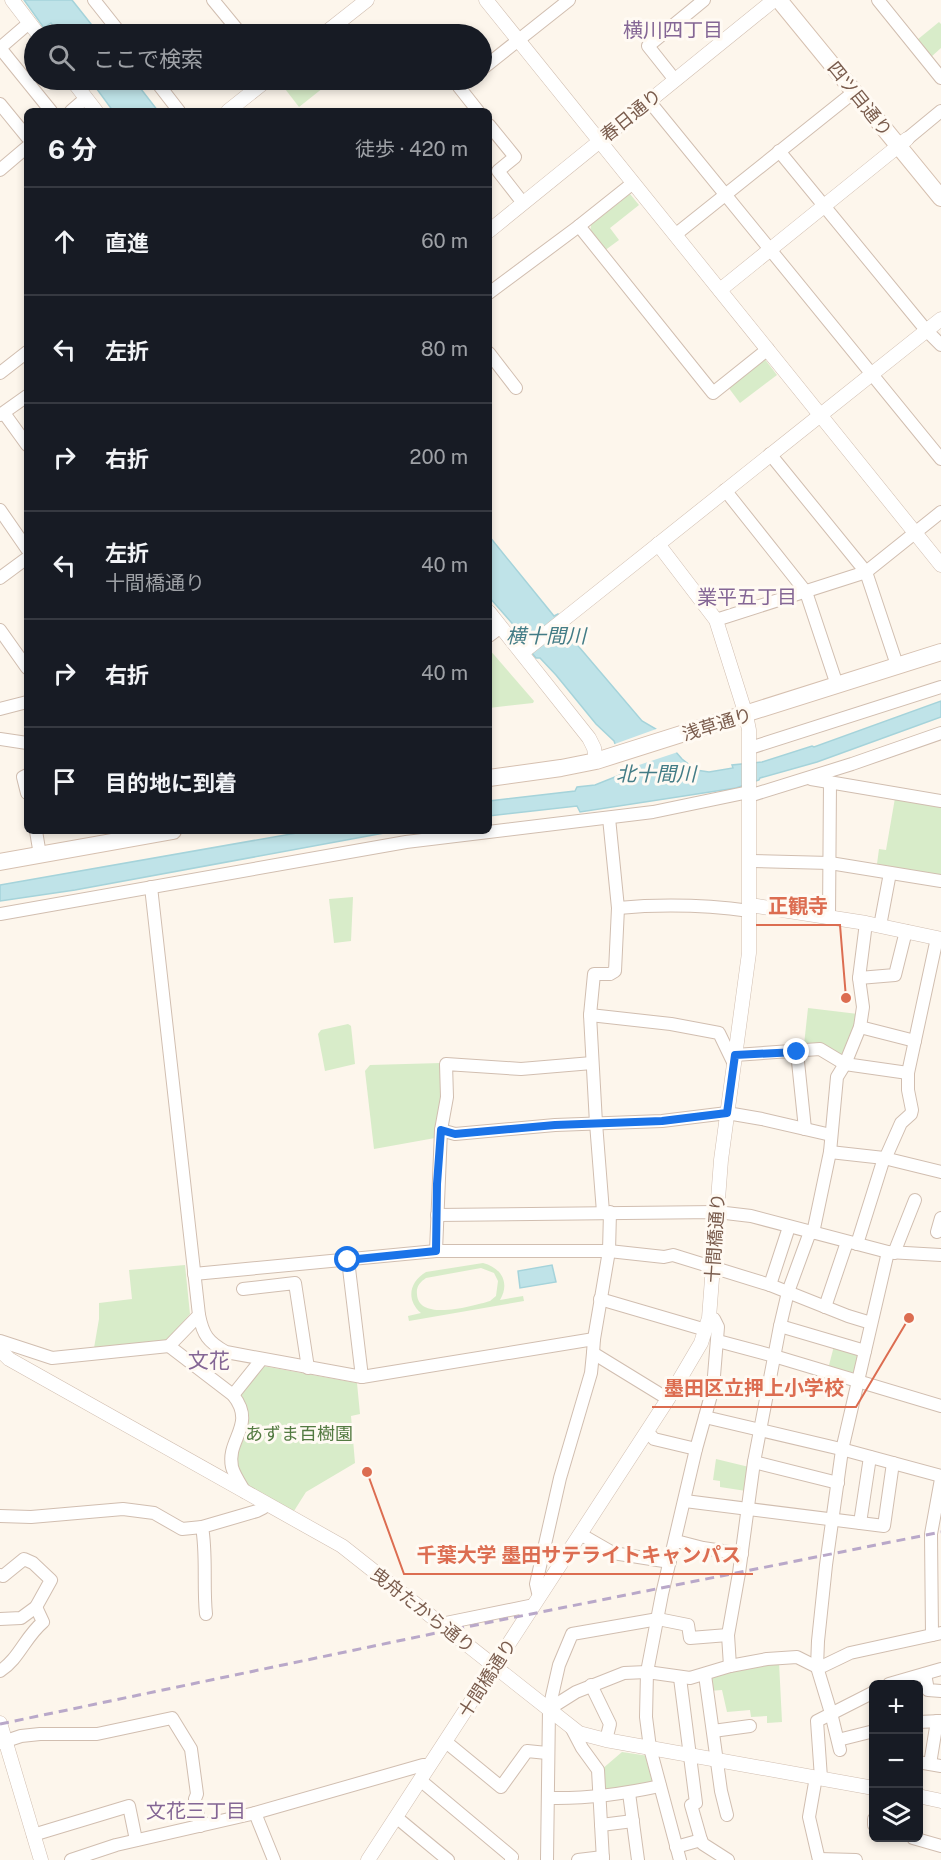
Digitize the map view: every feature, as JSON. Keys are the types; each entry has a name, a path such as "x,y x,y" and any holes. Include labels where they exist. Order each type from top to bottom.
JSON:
{"main road":[{"name":"四ツ目通り","path":"779,0 854,92 941,181"},
{"name":"四ツ目通り","path":"793,0 902,142 941,198"},
{"name":"浅草通り","path":"492,778 616,756 941,652"},
{"path":"0,862 156,834"}],"street":[{"path":"12,0 29,23"},
{"path":"94,0 113,24"},
{"path":"213,0 233,24"},
{"path":"336,24 366,0"},
{"path":"486,0 941,565"},
{"path":"492,61 569,0"},
{"path":"675,80 648,46 704,0"},
{"name":"春日通り","path":"492,229 774,0"},
{"path":"878,0 941,78"},
{"path":"24,27 0,48 24,78"},
{"path":"34,90 49,108"},
{"path":"80,90 94,108"},
{"path":"163,90 177,108"},
{"path":"232,108 254,90"},
{"path":"461,90 476,108"},
{"path":"675,235 854,92"},
{"path":"74,108 86,98"},
{"path":"649,101 941,459"},
{"path":"0,104 24,133"},
{"path":"720,290 941,111"},
{"path":"492,129 515,158 498,171 523,203"},
{"path":"0,170 24,150"},
{"path":"779,151 926,330 941,345"},
{"path":"492,292 633,183"},
{"path":"579,226 713,393 768,349"},
{"path":"524,650 941,319"},
{"path":"0,373 24,354"},
{"path":"492,357 516,388"},
{"path":"24,398 1,414 24,441"},
{"path":"770,454 866,572 897,665"},
{"path":"725,490 806,592 837,685"},
{"path":"0,510 24,545"},
{"path":"716,620 866,572 941,512"},
{"name":"十間橋通り","path":"368,1860 668,1399 693,1358 707,1324 727,1113 749,954 749,730 716,620 658,544"},
{"path":"0,578 24,560"},
{"path":"492,616 524,650 589,738 594,748 596,761"},
{"path":"492,634 501,627"},
{"path":"0,630 24,664"},
{"path":"750,752 941,687"},
{"path":"0,709 24,703"},
{"path":"492,832 653,812 749,792 807,778 941,733"},
{"path":"0,738 24,742"},
{"path":"807,778 941,801"},
{"path":"829,917 830,782"},
{"path":"441,1624 537,1601 536,1584 560,1478 591,1373 594,1339 609,1251 596,1123 590,1015 594,974 610,974 615,971 618,908 609,818"},
{"path":"36,834 40,855"},
{"path":"0,914 406,842 474,834"},
{"path":"750,861 830,863 941,881"},
{"path":"730,1666 728,1635 742,1554 754,1462 780,1326 788,1292 812,1233 830,1152 837,1077 845,1064 860,1027 863,1007 859,978 873,924 890,873"},
{"path":"151,887 199,1315 202,1331 209,1340 226,1352 362,1377 594,1339"},
{"path":"618,908 654,905 750,908 873,924 939,939 908,1073 911,1114 901,1123 825,1307"},
{"path":"859,978 895,975 906,931"},
{"path":"590,1015 671,1024 719,1033 734,1059 820,1049 845,1064 908,1073"},
{"path":"860,1027 915,1041"},
{"path":"797,1052 805,1129"},
{"path":"436,1251 441,1130 447,1097 446,1064 521,1069 592,1063"},
{"path":"441,1130 455,1134 503,1128 662,1121 727,1113 831,1135"},
{"path":"830,1152 885,1159 941,1172"},
{"path":"869,1733 839,1745 817,1667 831,1519 842,1450 871,1323 891,1252 915,1200"},
{"path":"437,1215 717,1212 751,1216 891,1252 941,1255"},
{"path":"937,1232 941,1218"},
{"path":"770,1285 789,1227"},
{"path":"194,1274 436,1251 609,1251 664,1257 673,1255 770,1285 871,1323"},
{"path":"348,1260 362,1377"},
{"path":"243,1289 295,1283 308,1368"},
{"path":"600,1299 707,1324 717,1323 718,1341 713,1388 696,1449 647,1672 646,1717 651,1748 680,1860"},
{"path":"0,1341 52,1358 169,1346 199,1315"},
{"path":"780,1326 865,1351"},
{"path":"718,1341 941,1406"},
{"path":"169,1346 233,1395 240,1404 243,1416 232,1456 232,1467 245,1492"},
{"name":"曳舟たから通り","path":"0,1350 9,1359 342,1546 584,1735 869,1787"},
{"path":"593,1353 668,1399"},
{"path":"233,1395 261,1360"},
{"path":"549,1709 591,1684 624,1672 647,1672 690,1678 730,1666 767,1659 797,1657 817,1667 850,1653 937,1634 937,1559 931,1534 940,1483 893,1463 705,1417"},
{"path":"647,1431 654,1439 696,1449"},
{"path":"860,1523 870,1457"},
{"path":"754,1462 838,1482"},
{"path":"685,1502 884,1526 893,1463"},
{"path":"0,1516 31,1517 123,1509 154,1513 182,1529 202,1527 256,1511 263,1508 265,1504"},
{"path":"202,1527 206,1614"},
{"path":"580,1534 613,1553 670,1562"},
{"path":"676,1541 742,1554"},
{"path":"0,1575 3,1576 24,1559 33,1563 51,1580 36,1607 21,1618 0,1619"},
{"path":"0,1671 13,1660 29,1635 43,1622 36,1607"},
{"path":"547,1860 549,1709 559,1665 572,1634 658,1619 688,1625 690,1638 728,1635"},
{"path":"903,1680 941,1669"},
{"path":"925,1674 928,1690 941,1691"},
{"path":"705,1675 727,1815"},
{"path":"680,1678 696,1803 691,1805 703,1844 729,1860"},
{"path":"591,1684 610,1724 606,1740"},
{"path":"856,1860 819,1859 809,1817 818,1778 817,1721 869,1694"},
{"path":"3,1742 21,1736 40,1734 96,1734 172,1719 192,1749 197,1794 195,1799 200,1826"},
{"path":"923,1722 939,1721 930,1764"},
{"path":"0,1723 3,1742 40,1860"},
{"path":"713,1731 750,1726"},
{"path":"572,1727 585,1753 598,1770 601,1796 603,1859 579,1860"},
{"path":"446,1742 501,1787 527,1751 547,1753"},
{"path":"70,1860 116,1845 255,1813 423,1765 430,1765"},
{"path":"420,1780 512,1857 511,1860"},
{"path":"548,1798 629,1793 660,1786"},
{"path":"629,1793 638,1860"},
{"path":"923,1797 941,1800"},
{"path":"33,1835 129,1806 136,1840"},
{"path":"255,1813 274,1860"},
{"path":"396,1817 448,1860"},
{"path":"601,1825 633,1821"},
{"path":"676,1847 701,1840"},
{"path":"923,1841 941,1846"}],"green space":[{"path":"939,22 941,24 941,48 931,57 917,40"},
{"path":"286,90 320,90 299,107"},
{"path":"630,194 639,205 610,228 619,240 604,251 590,234 591,225"},
{"path":"764,358 777,375 740,403 728,387"},
{"path":"492,652 534,701 533,703 492,708"},
{"path":"895,798 941,806 941,875 877,864 879,849 886,850"},
{"path":"353,897 351,941 334,943 329,899"},
{"path":"808,1008 858,1014 843,1056 804,1045"},
{"path":"348,1024 351,1026 355,1064 325,1071 318,1034 321,1030"},
{"path":"441,1063 443,1098 435,1138 374,1149 365,1071 370,1065"},
{"path":"483,1263 490,1265 499,1272 504,1282 500,1300 523,1296 524,1301 409,1321 408,1316 421,1313 413,1303 412,1291 416,1281 426,1272","holes":["481,1268 494,1273 498,1281 496,1296 490,1301 448,1310 426,1308 420,1303 417,1289 426,1278"]},
{"path":"185,1265 190,1314 166,1341 94,1348 99,1303 132,1299 129,1270"},
{"path":"834,1346 862,1354 855,1377 828,1369"},
{"name":"あずま百樹園","path":"263,1366 357,1383 360,1414 351,1416 355,1463 306,1492 294,1511 249,1486 238,1472 238,1454 246,1430 237,1397"},
{"path":"716,1459 749,1467 746,1491 720,1487 720,1481 713,1480"},
{"path":"779,1662 782,1722 767,1723 767,1716 751,1717 750,1710 727,1712 722,1690 709,1691 707,1677"},
{"path":"622,1752 649,1756 655,1782 605,1793 601,1770"}],"water":[{"path":"24,0 72,0 91,24 51,23 41,24"},
{"path":"98,90 142,90 156,108 111,108"},
{"path":"492,540 554,616 558,614 569,628 568,634 642,721 656,729 682,759 696,770 709,772 733,768 732,765 762,762 814,747 941,701 941,717 817,762 760,778 736,788 580,812 577,806 492,816 492,801 575,791 577,787 595,785 625,773 621,771 620,757 614,741 596,724 556,675 540,658 536,658 517,634 518,630 492,600"},
{"path":"291,834 379,834 75,890 0,901 0,885"},
{"path":"552,1265 556,1282 520,1288 518,1271"}],"pier":[{"path":"659,728 678,752 618,772 617,758 612,745"}],"railway":[{"path":"0,1724 441,1632 941,1532"}],"place":[{"name":"正観寺","path":"846,998"},
{"name":"墨田区立押上小学校","path":"909,1318"},
{"name":"千葉大学 墨田サテライトキャンパス","path":"367,1472"}],"district":[{"name":"横川四丁目","path":"673,30"},
{"name":"業平五丁目","path":"747,597"},
{"name":"文花","path":"209,1360"},
{"name":"文花三丁目","path":"196,1811"}],"route":[{"path":"348,1260 436,1251 441,1130 455,1134 503,1128 678,1120 727,1113 735,1055 797,1052"}],"water label":[{"name":"横十間川","path":"546,636"},
{"name":"北十間川","path":"656,774"}]}
